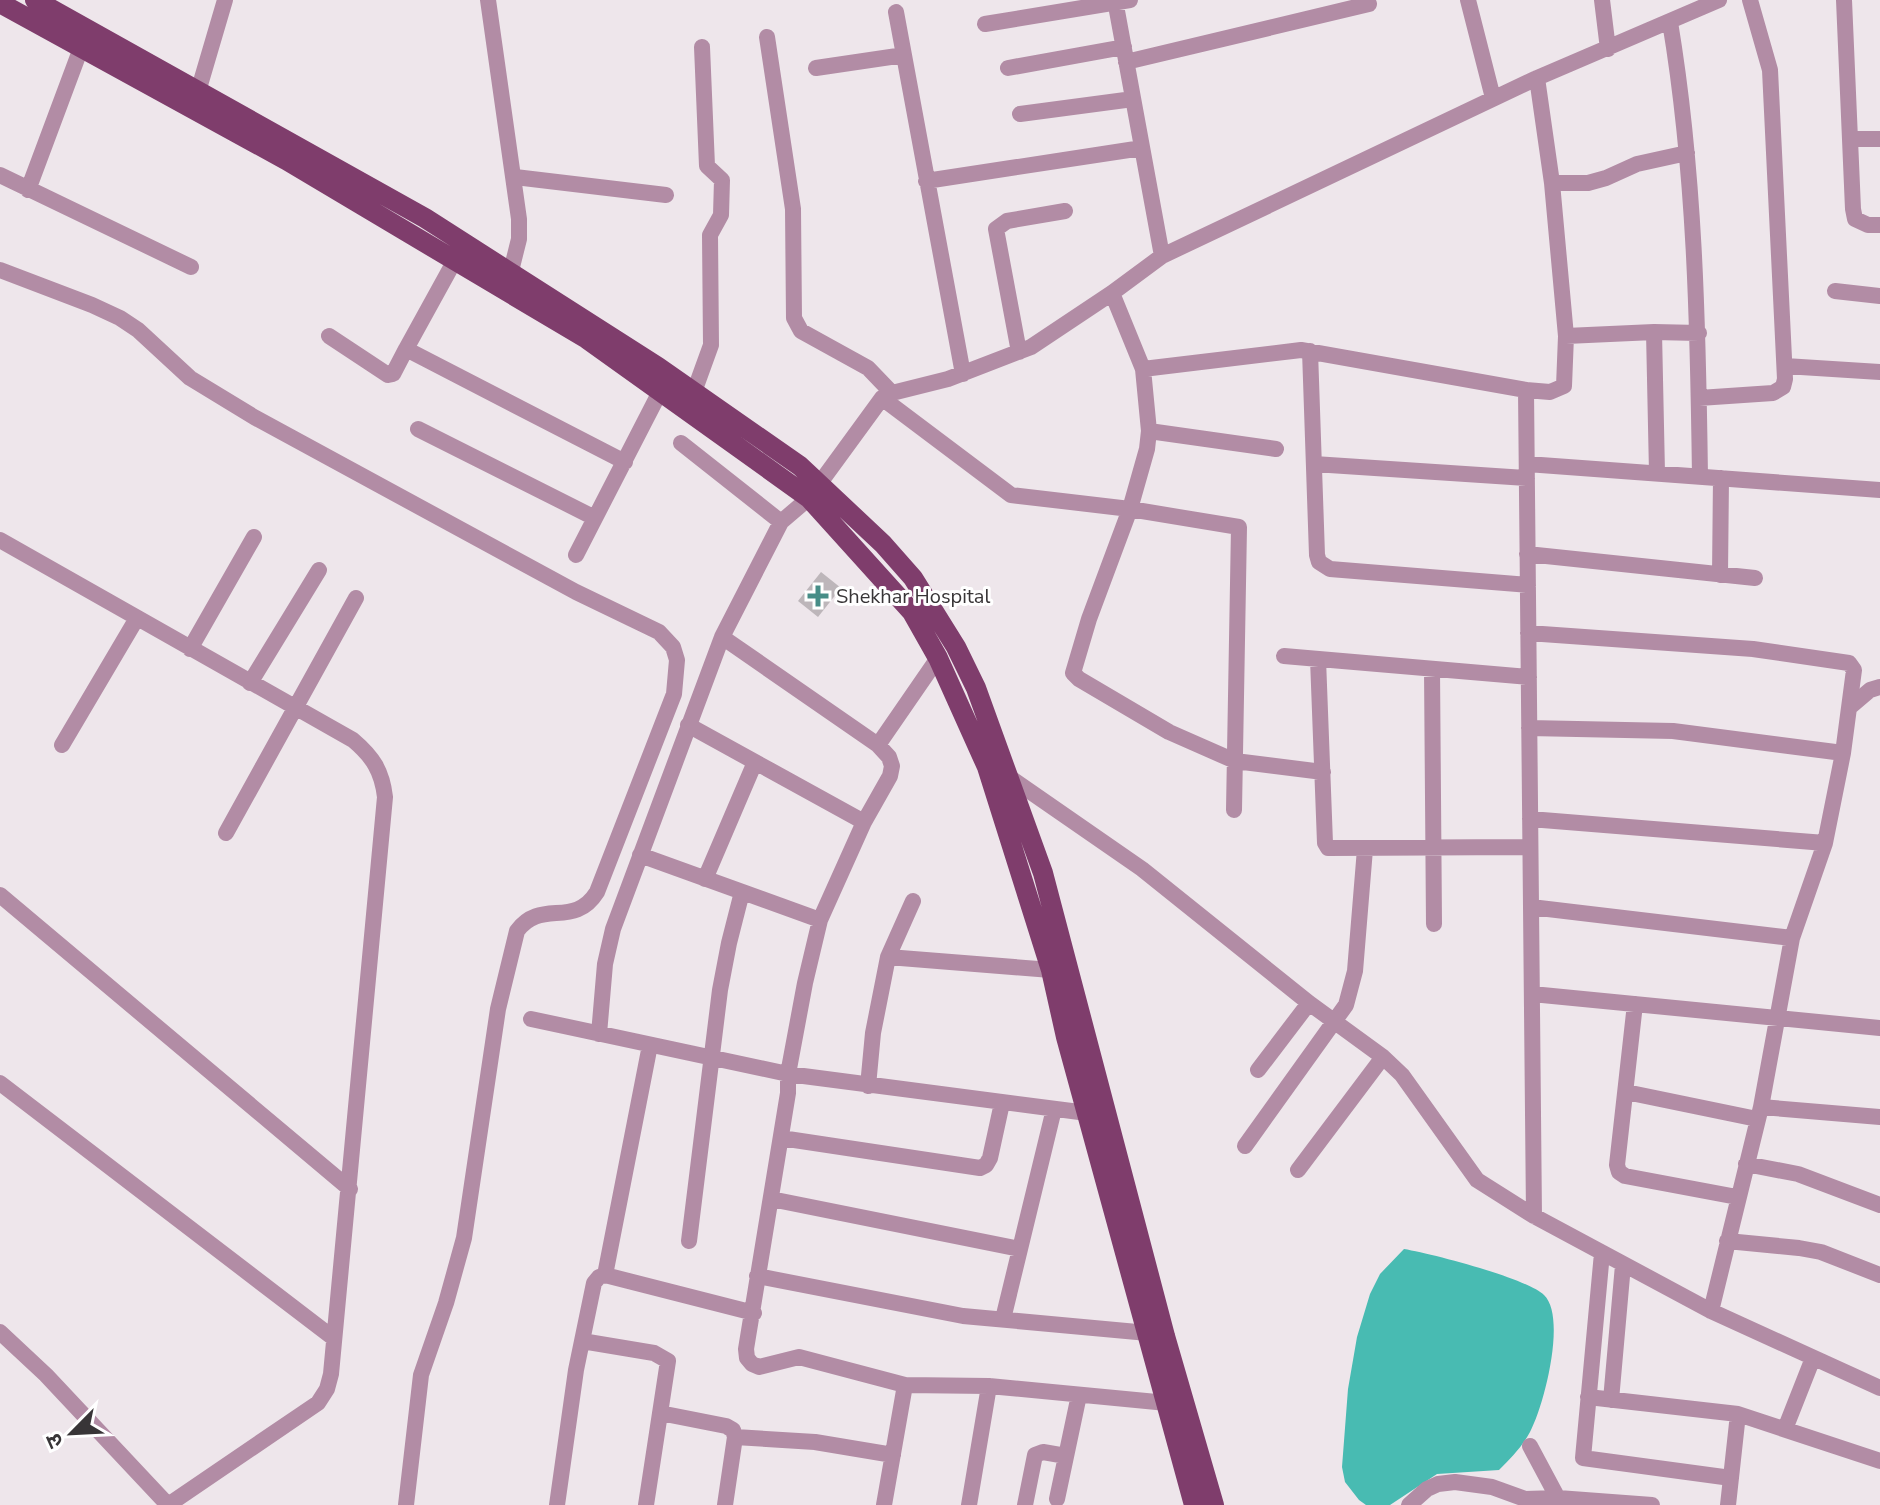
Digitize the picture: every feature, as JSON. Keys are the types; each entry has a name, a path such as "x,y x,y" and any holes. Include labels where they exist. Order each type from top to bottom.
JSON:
{"main road":[{"path":"35,0 290,151 425,218 587,339 665,383 814,491 883,544 913,578 956,647 976,688 1043,873 1165,1336 1214,1505"},
{"path":"0,3 81,48 196,98"},
{"path":"290,151 455,260 508,281"},
{"path":"665,383 694,392 800,466 814,491 912,612 938,658 987,767 1051,970 1194,1505"}],"street":[{"path":"196,98 225,0"},
{"path":"487,0 515,177 519,239 508,281"},
{"path":"1468,0 1493,98"},
{"path":"1602,0 1608,49"},
{"path":"599,1034 613,929 722,637 781,522 814,491 887,396 963,374 1019,352 1047,338 1162,256 1493,98 1719,0"},
{"path":"1699,398 1773,393 1783,387 1785,366 1770,70 1750,0"},
{"path":"1844,0 1855,219 1860,223 1880,225"},
{"path":"985,24 1120,1 1125,54 1162,256"},
{"path":"1008,68 1125,54 1369,4"},
{"path":"896,12 963,374"},
{"path":"1670,22 1683,102 1699,333 1700,477"},
{"path":"767,37 793,209 794,318 801,331 868,368 887,396 1011,495 1235,525 1240,531 1234,810"},
{"path":"694,392 711,345 710,235 721,215 722,180 707,166 702,47"},
{"path":"28,190 81,48"},
{"path":"816,68 904,55"},
{"path":"1143,369 1301,350 1526,390 1550,392 1564,386 1566,336 1552,183 1537,78"},
{"path":"1020,114 1133,99"},
{"path":"1851,139 1880,139"},
{"path":"926,181 1142,148"},
{"path":"1552,183 1588,183 1637,164 1687,153"},
{"path":"0,175 191,267"},
{"path":"515,177 666,195"},
{"path":"1019,352 996,229 1007,221 1065,211"},
{"path":"329,336 388,375 393,374 455,260"},
{"path":"0,270 120,318 203,387 576,592 659,632 673,647 677,660 674,694 597,892 590,904 581,910 533,916 517,931 498,1009 464,1238 421,1375 406,1505"},
{"path":"1835,291 1880,296"},
{"path":"1112,293 1143,369 1149,431 1130,509 1089,619 1073,673 1169,732 1235,761 1323,772"},
{"path":"1654,332 1657,473"},
{"path":"1566,336 1699,333"},
{"path":"406,349 625,462"},
{"path":"1310,351 1317,555 1324,566 1330,569 1528,585"},
{"path":"1785,366 1880,372"},
{"path":"576,555 665,383"},
{"path":"1526,390 1534,1216"},
{"path":"418,429 595,518"},
{"path":"1149,431 1276,449"},
{"path":"681,443 781,522"},
{"path":"1314,464 1657,473 1880,490"},
{"path":"1720,575 1721,478"},
{"path":"190,649 254,537"},
{"path":"0,540 353,740 371,755 379,769 385,797 350,1189 332,1337 331,1374 327,1389 318,1403 168,1505 46,1375 0,1332"},
{"path":"1527,554 1755,578"},
{"path":"250,683 319,570"},
{"path":"226,833 356,598"},
{"path":"62,745 137,618"},
{"path":"1528,633 1753,649 1849,663 1854,670 1843,753 1825,843 1792,938 1759,1113 1711,1311"},
{"path":"722,637 878,745 889,757 892,766 890,776 864,822 820,920 805,983 746,1349 752,1364 766,1366 799,1357 905,1385 989,1386 1167,1403"},
{"path":"1284,656 1529,677"},
{"path":"878,745 938,658"},
{"path":"1318,659 1325,843 1328,848 1530,847"},
{"path":"1432,669 1434,924"},
{"path":"1850,707 1870,690 1880,687"},
{"path":"688,725 864,822"},
{"path":"1529,728 1673,731 1843,753"},
{"path":"705,879 755,762"},
{"path":"1009,777 1142,869 1309,1003 1383,1057 1402,1075 1477,1180 1534,1216 1711,1311 1880,1388"},
{"path":"1530,819 1825,843"},
{"path":"1245,1146 1335,1023 1352,988 1365,849"},
{"path":"640,855 820,920"},
{"path":"689,1241 720,990 742,892"},
{"path":"0,895 350,1189"},
{"path":"868,1086 873,1033 888,957 913,901"},
{"path":"1531,907 1792,938"},
{"path":"888,957 1051,970"},
{"path":"1532,994 1880,1028"},
{"path":"1258,1070 1309,1003"},
{"path":"1635,1004 1617,1165 1619,1172 1625,1176 1737,1197"},
{"path":"531,1019 788,1074 1087,1113"},
{"path":"605,1275 650,1045"},
{"path":"1298,1170 1383,1057"},
{"path":"0,1083 332,1337"},
{"path":"1626,1092 1759,1113 1880,1117"},
{"path":"781,1138 980,1168 990,1158 1002,1103"},
{"path":"1003,1319 1054,1109"},
{"path":"1746,1164 1798,1174 1880,1205"},
{"path":"771,1199 1020,1249"},
{"path":"1727,1241 1810,1250 1880,1275"},
{"path":"1602,1253 1583,1458 1731,1478"},
{"path":"1611,1400 1623,1265"},
{"path":"557,1505 582,1341 594,1283 599,1277 605,1275 754,1313"},
{"path":"757,1276 963,1316 1148,1333"},
{"path":"582,1341 663,1356 668,1361 646,1505"},
{"path":"1785,1429 1813,1358"},
{"path":"884,1505 905,1385"},
{"path":"969,1505 989,1386"},
{"path":"1057,1499 1079,1395"},
{"path":"1588,1397 1738,1414 1880,1461"},
{"path":"660,1413 733,1430 735,1437 725,1505"},
{"path":"1728,1505 1738,1414"},
{"path":"735,1437 815,1442 893,1455"},
{"path":"1530,1446 1560,1501"},
{"path":"1025,1505 1032,1458 1043,1452 1066,1456"},
{"path":"1409,1505 1427,1489 1455,1482 1492,1487 1524,1502 1652,1505"}],"water":[{"path":"1404,1249 1499,1274 1544,1295 1551,1306 1553,1322 1551,1362 1536,1420 1520,1447 1499,1470 1437,1474 1390,1505 1366,1505 1345,1482 1342,1467 1348,1389 1357,1337 1370,1294 1380,1274"}],"building":[{"path":"821,572 841,588 818,617 798,601"}],"place":[{"name":"Shekhar Hospital","path":"818,596"}]}
